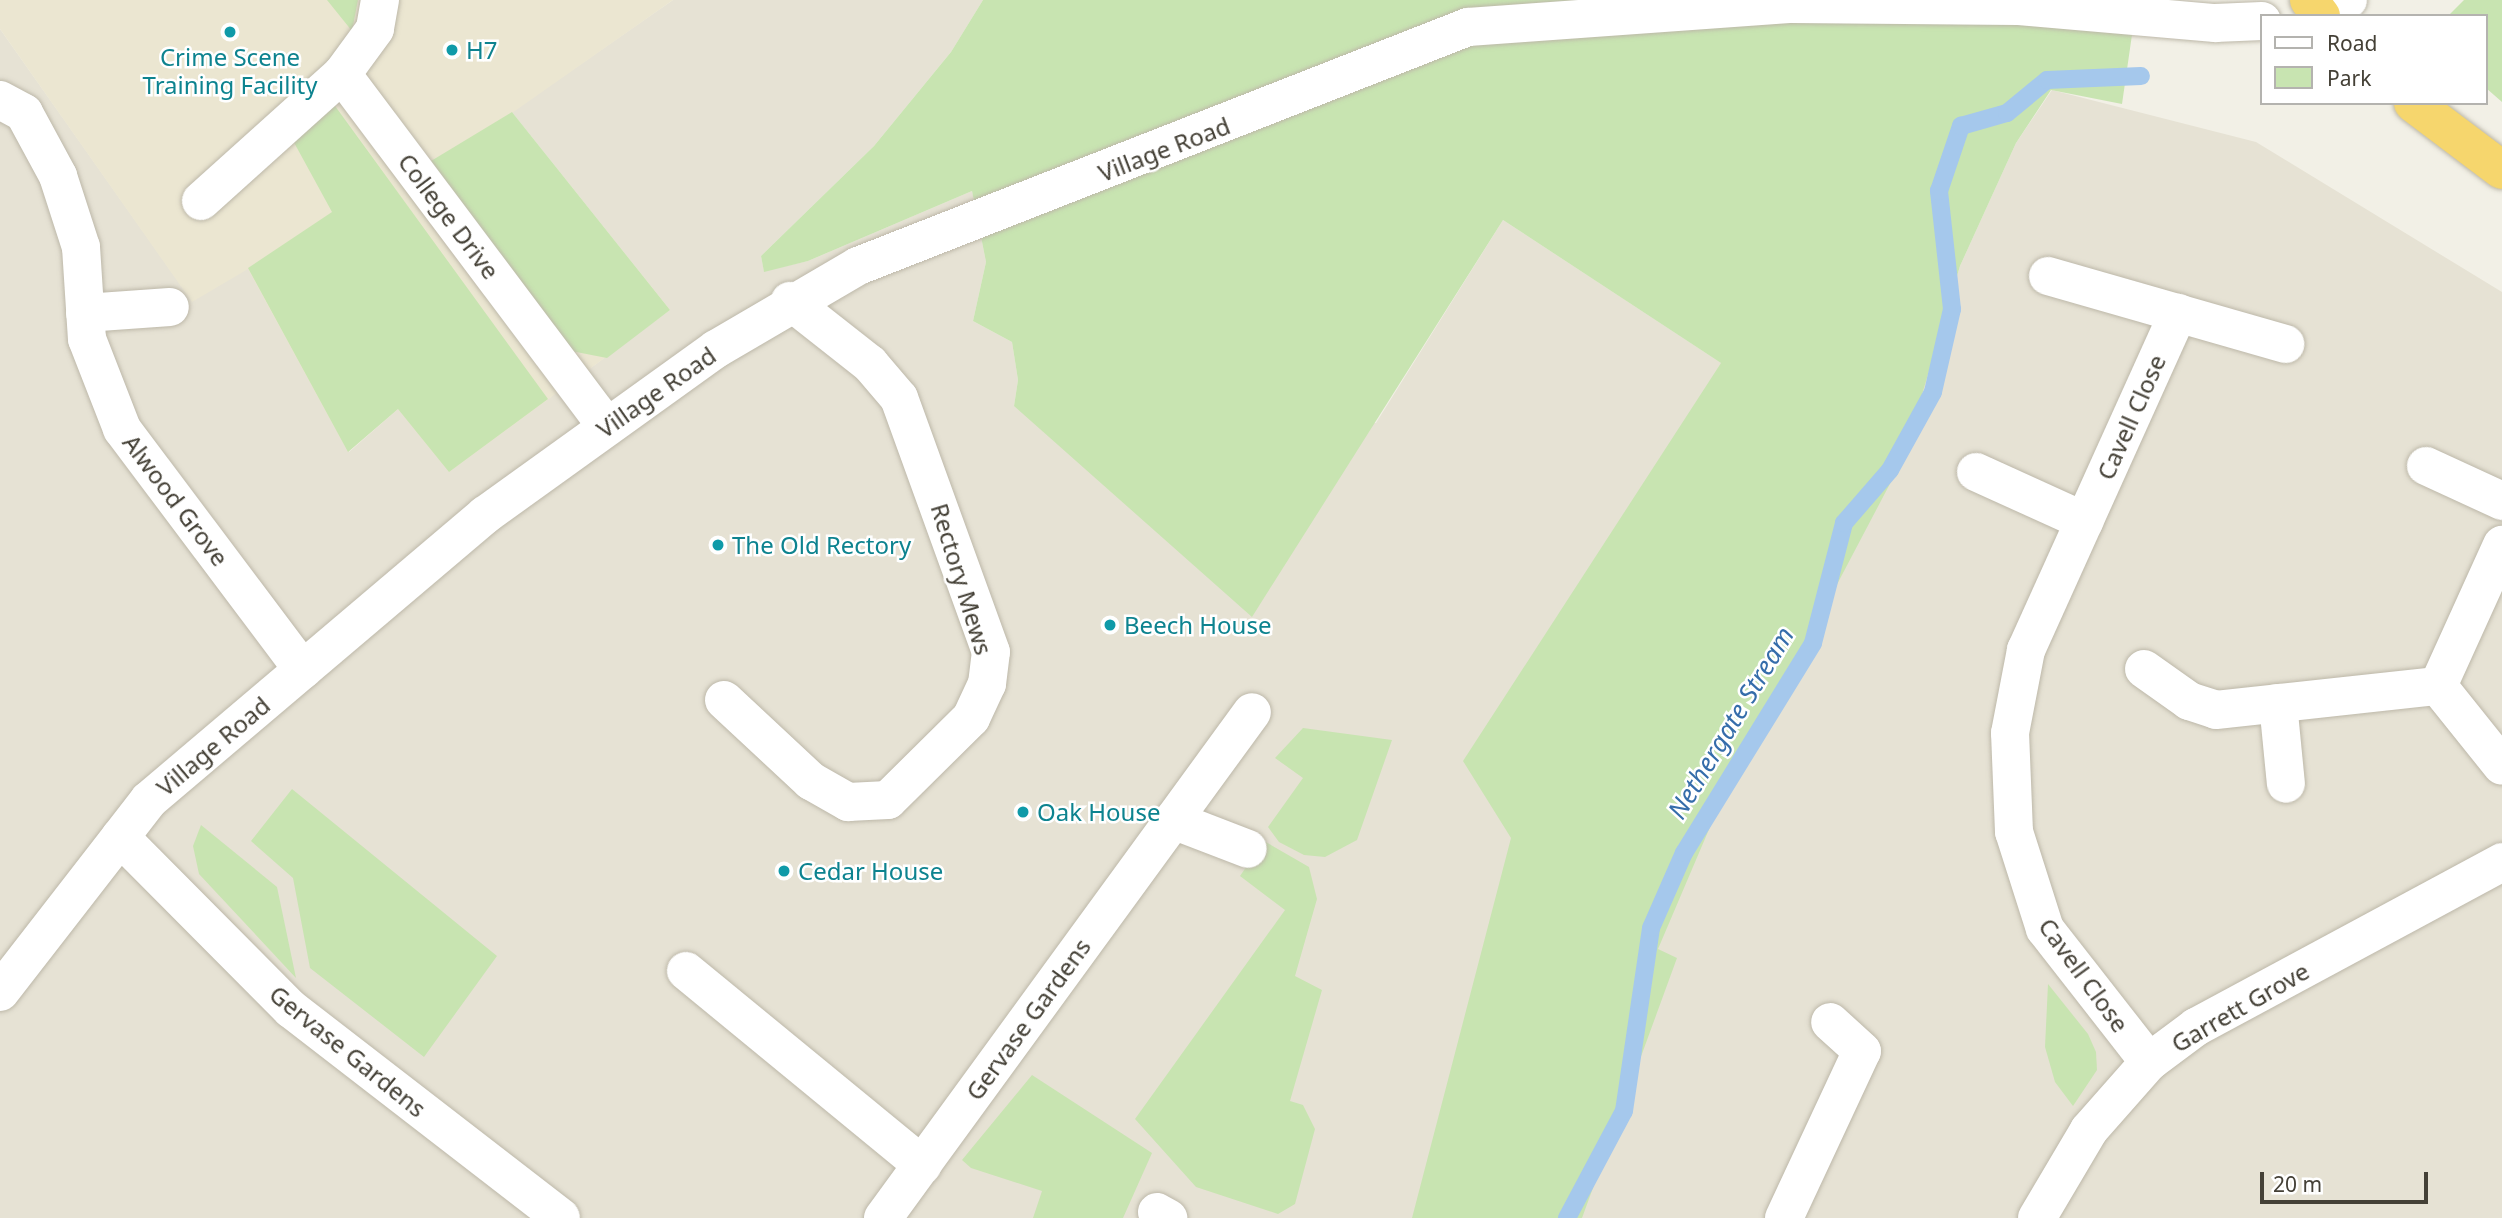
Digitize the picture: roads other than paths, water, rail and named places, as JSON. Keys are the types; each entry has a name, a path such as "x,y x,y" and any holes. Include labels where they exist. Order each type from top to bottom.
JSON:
{"highway":[{"path":"2309,0 2321,14"},
{"path":"2416,105 2502,170"}],"street":[{"path":"201,201 342,74 375,29 380,0"},
{"path":"2326,14 2348,0"},
{"name":"Village Road","path":"1,987 149,800 485,515 790,301 858,266 1481,14 1792,4 2019,6 2215,23 2260,21"},
{"name":"College Drive","path":"342,74 607,427"},
{"name":"Alwood Grove","path":"0,100 24,113 58,176 81,247 85,313 100,383 122,429 303,670"},
{"path":"2048,275 2285,344"},
{"name":"Rectory Mews","path":"724,700 811,781 848,802 888,800 971,718 987,684 991,652 899,398 870,364 790,301"},
{"path":"85,313 170,307"},
{"name":"Cavell Close","path":"2149,1062 2045,929 2014,832 2009,784 2016,689 2026,650 2178,313"},
{"path":"2426,466 2502,501"},
{"path":"1976,472 2084,521"},
{"path":"2438,686 2502,545"},
{"path":"2144,669 2189,701 2216,710 2438,686"},
{"path":"2438,686 2502,766"},
{"path":"2278,703 2286,784"},
{"name":"Gervase Gardens","path":"883,1218 1252,712"},
{"path":"1172,820 1248,849"},
{"name":"Gervase Gardens","path":"120,837 291,1009 561,1218"},
{"name":"Garrett Grove","path":"2037,1218 2089,1130 2149,1062 2196,1027 2502,862"},
{"path":"686,971 922,1165"},
{"path":"1784,1218 1862,1051 1830,1022"}],"waterway":[{"name":"Nethergate Stream","path":"1567,1218 1624,1111 1651,928 1684,853 1813,643 1844,523 1890,470 1933,392 1952,309 1939,191 1961,126 2007,113 2047,80 2141,76"}],"place":[{"name":"Crime Scene Training Facility","path":"230,32"},
{"name":"H7","path":"452,50"},
{"name":"The Old Rectory","path":"718,545"},
{"name":"Beech House","path":"1110,625"},
{"name":"Oak House","path":"1023,812"},
{"name":"Cedar House","path":"784,871"}]}
